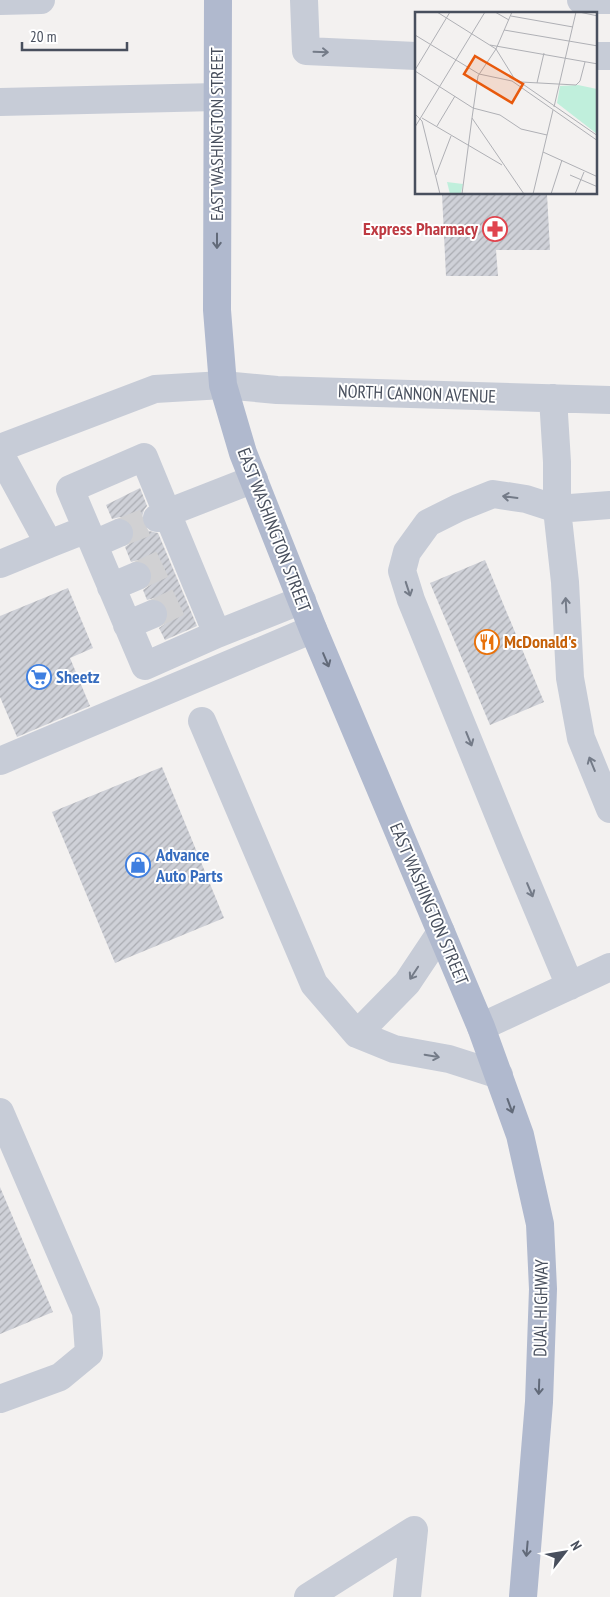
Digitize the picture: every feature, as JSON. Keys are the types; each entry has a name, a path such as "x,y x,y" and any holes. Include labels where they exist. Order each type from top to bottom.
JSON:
{"main road":[{"name":"EAST WASHINGTON STREET","path":"218,0 216,310 223,385 243,453 313,629 481,1027"},
{"name":"DUAL HIGHWAY","path":"481,1027 522,1144 540,1224 543,1289 539,1402 523,1597"}],"street":[{"path":"0,1 41,0"},
{"path":"304,0 306,51 415,56"},
{"path":"581,0 610,0"},
{"path":"0,102 218,97"},
{"name":"NORTH CANNON AVENUE","path":"0,448 155,389 223,385 278,390 610,400"},
{"path":"553,398 557,462 557,509 565,582 570,678 581,738 610,809"},
{"path":"0,454 49,544"},
{"path":"217,634 194,595 162,515 144,456 70,489 145,666 217,634 302,600"},
{"path":"162,515 254,479"},
{"path":"570,986 411,600 402,571 407,552 428,523 493,494 526,499 557,509 610,505"},
{"path":"0,564 49,544 119,533"},
{"path":"111,587 137,576"},
{"path":"127,625 153,614"},
{"path":"0,761 313,629"},
{"path":"202,720 314,984 357,1034 394,1049 449,1058 498,1075"},
{"path":"357,1034 407,983 441,932"},
{"path":"481,1027 610,967"},
{"path":"0,1112 86,1312 89,1353 60,1377 0,1399"},
{"path":"308,1597 414,1530 407,1597"}],"building":[{"path":"442,195 547,195 550,250 496,250 498,276 446,276"},
{"path":"140,488 147,506 142,517 143,525 149,531 158,533 197,626 165,640 159,628 166,623 168,608 162,601 154,598 147,600 143,590 150,585 152,570 146,563 138,560 131,562 125,547 132,542 135,534 133,527 128,520 120,517 112,519 106,505"},
{"name":"McDonald's","path":"485,560 544,702 490,725 430,583"},
{"name":"Sheetz","path":"68,588 93,648 70,658 90,706 17,737 0,697 0,616"},
{"name":"Advance Auto Parts","path":"162,767 224,918 115,963 52,812"},
{"path":"0,1187 53,1312 0,1334"}],"tunnel":[{"path":"119,533 157,518"},
{"path":"137,576 173,559"},
{"path":"153,614 189,597"}],"place":[{"name":"Express Pharmacy","path":"495,229"},
{"name":"McDonald's","path":"487,642"},
{"name":"Sheetz","path":"39,677"},
{"name":"Advance Auto Parts","path":"138,865"}]}
